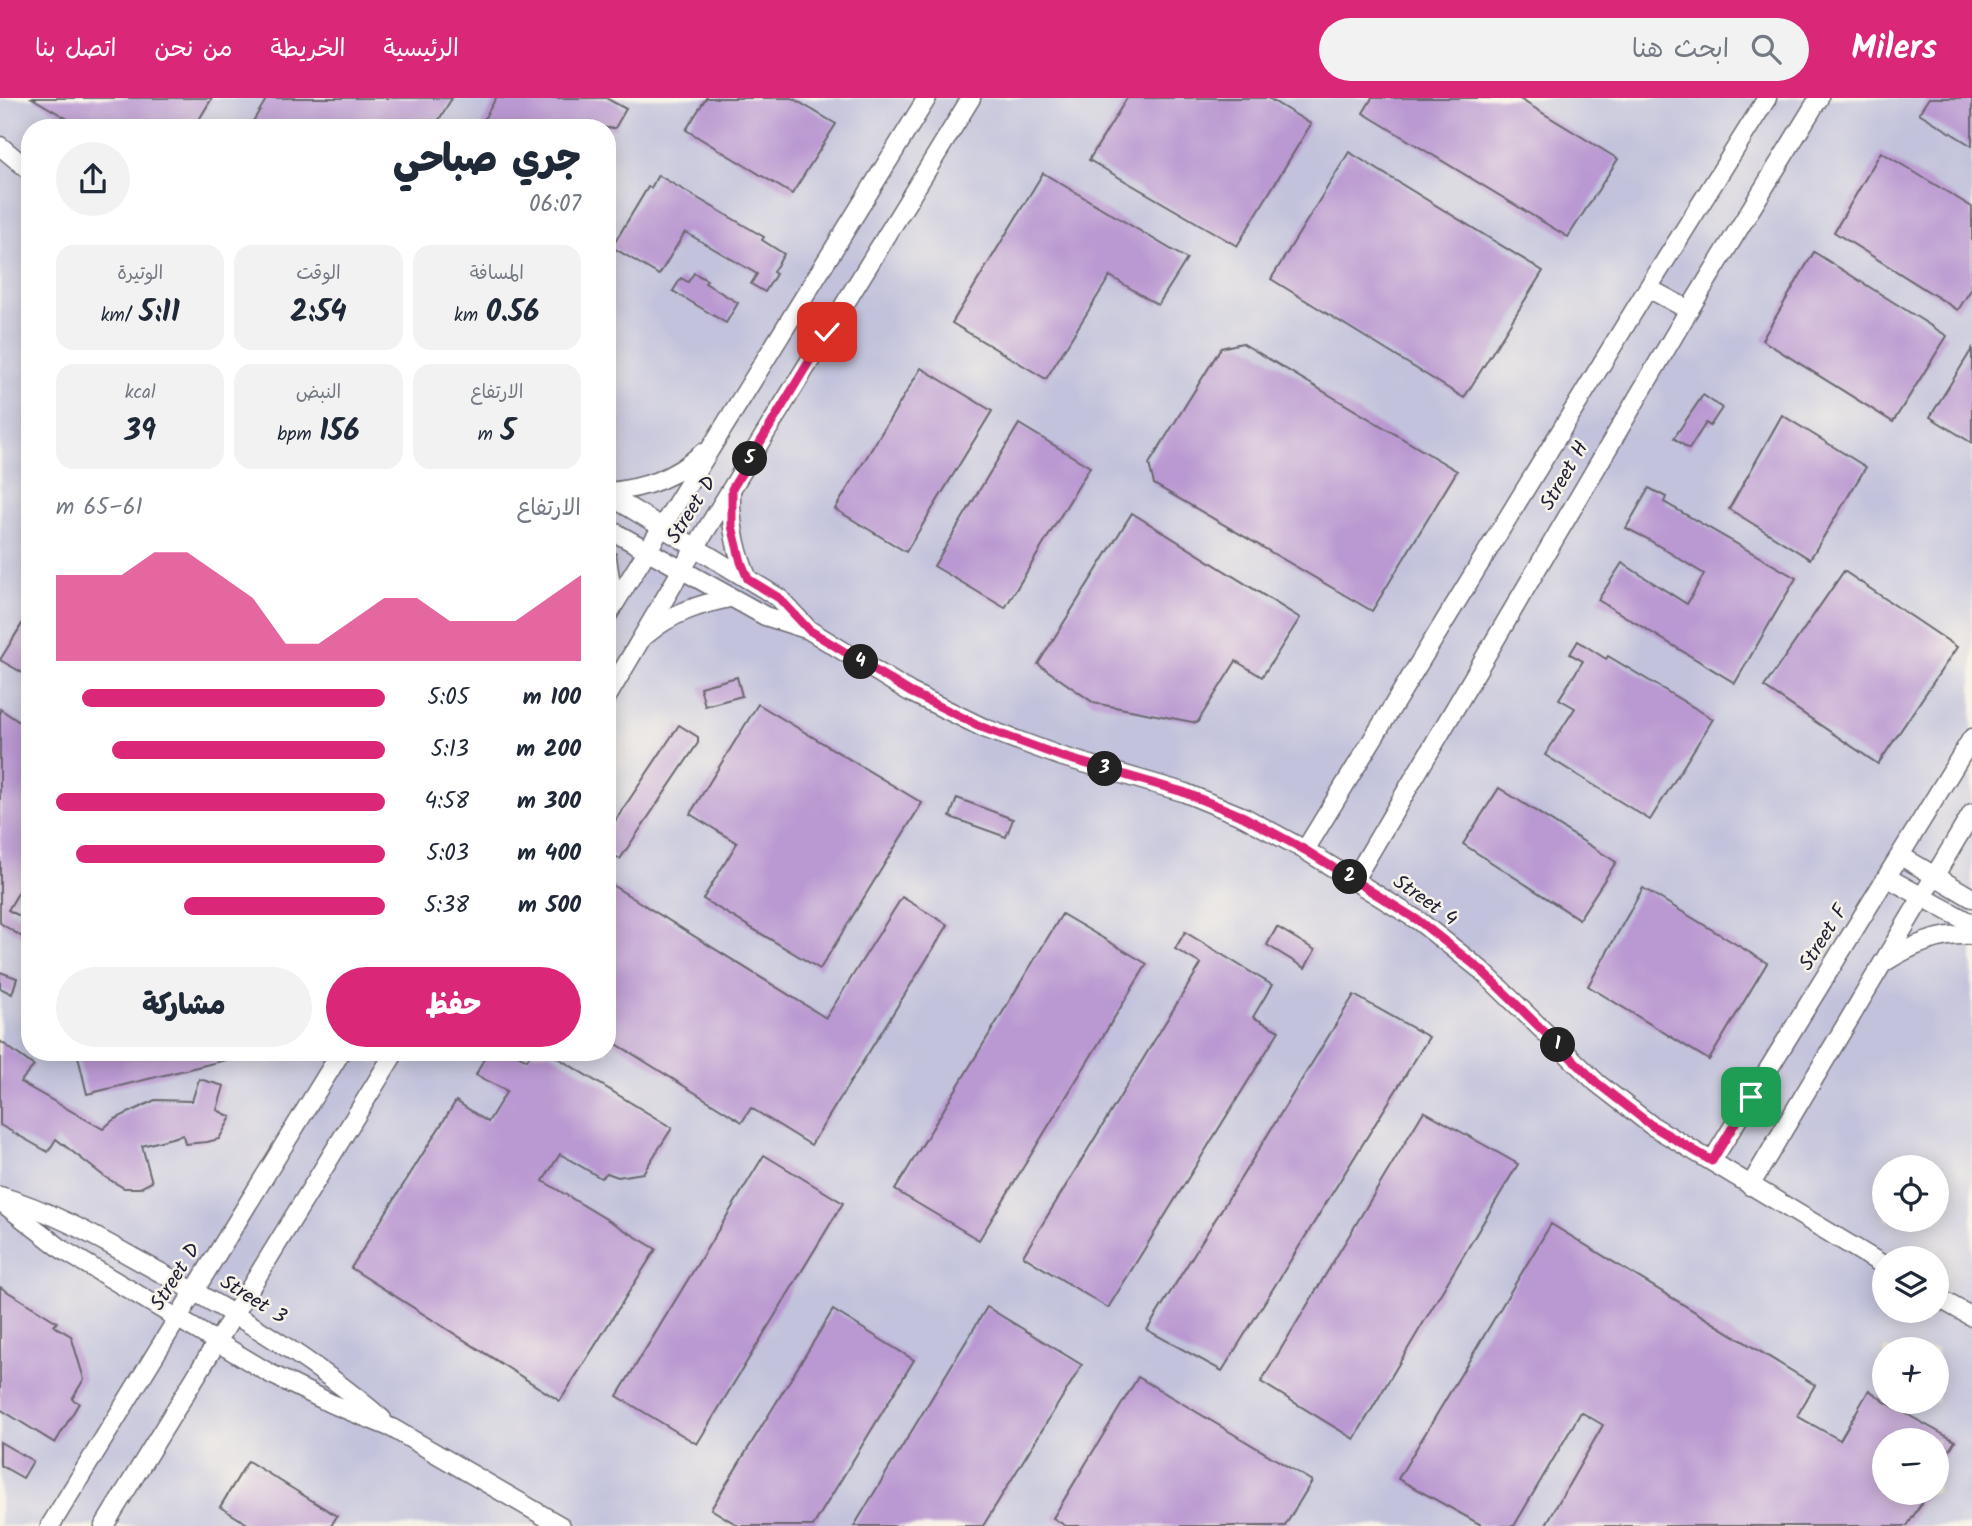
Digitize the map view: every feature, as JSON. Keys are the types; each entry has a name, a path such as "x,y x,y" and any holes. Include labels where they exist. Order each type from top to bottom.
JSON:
{"street":[{"name":"Street D","path":"616,601 928,98"},
{"name":"Street D","path":"616,681 971,98"},
{"name":"Street H","path":"1305,850 1648,288 1768,98"},
{"name":"Street H","path":"1354,880 1689,310 1819,98"},
{"path":"0,146 21,164"},
{"path":"0,157 21,167"},
{"path":"1648,288 1689,310"},
{"path":"616,492 655,483 678,472 715,441"},
{"path":"732,489 732,526 748,579"},
{"name":"Street 4","path":"616,499 779,598 809,630"},
{"name":"Street 4","path":"616,533 765,616 809,630 910,692 984,728 1060,756 1183,792 1244,817 1305,850 1419,921 1481,970 1597,1083 1651,1125 1872,1258"},
{"path":"639,641 672,617 691,608 730,598"},
{"name":"Street F","path":"1712,1161 1972,738"},
{"path":"1750,1186 1972,813"},
{"path":"1901,856 1972,898"},
{"path":"1888,878 1972,924"},
{"path":"1879,966 1906,950 1935,939 1972,936"},
{"name":"Street D","path":"50,1526 335,1061"},
{"path":"104,1526 389,1061"},
{"name":"Street 3","path":"0,1199 57,1217 194,1291 314,1366 392,1428"},
{"name":"Street 3","path":"0,1199 63,1250 217,1342 299,1388 392,1428 561,1526"},
{"path":"1949,1304 1972,1317"}],"shaded area":[{"path":"0,98 1972,98 1972,1526 0,1526"}],"building":[{"path":"32,98 212,98 199,119 68,119"},
{"path":"267,98 452,98 439,119 254,119"},
{"path":"496,98 606,98 626,109 616,126 616,119 484,119"},
{"path":"706,98 792,98 836,124 792,194 686,130"},
{"path":"1127,98 1268,98 1311,124 1237,246 1089,160"},
{"path":"1372,98 1518,98 1618,159 1568,237 1363,113"},
{"path":"1929,98 1972,98 1972,146 1919,113"},
{"path":"1349,152 1543,271 1464,398 1271,279"},
{"path":"1881,152 1972,207 1972,288 1958,310 1834,232"},
{"path":"1043,173 1187,259 1158,305 1110,276 1046,379 952,323"},
{"path":"658,175 764,237 762,240 784,254 765,292 751,284 757,274 685,232 659,275 616,249 616,240 648,187 651,188"},
{"path":"1814,252 1947,336 1893,422 1762,340"},
{"path":"694,273 738,303 726,323 673,291 681,278 688,282"},
{"path":"1242,343 1457,471 1372,611 1154,484 1149,464 1221,348"},
{"path":"1972,349 1972,443 1930,417"},
{"path":"921,368 992,411 906,552 835,509"},
{"path":"1703,395 1722,408 1710,426 1706,423 1689,449 1674,438"},
{"path":"1782,415 1866,467 1810,559 1729,509"},
{"path":"1019,424 1090,467 1005,608 934,566"},
{"path":"1649,488 1666,497 1664,502 1796,578 1735,683 1598,600 1622,563 1687,604 1704,574 1626,528"},
{"path":"1132,513 1300,618 1262,677 1236,661 1197,723 1094,703 1038,664"},
{"path":"1844,571 1957,647 1878,764 1764,687"},
{"path":"21,626 21,672 0,660"},
{"path":"1578,641 1713,719 1650,820 1545,755 1575,708 1559,699 1583,661 1570,654"},
{"path":"737,677 742,696 705,706 700,687"},
{"path":"758,704 922,803 820,969 703,899 737,843 690,814"},
{"path":"0,709 21,723 21,888 8,910 21,916 21,936 0,923"},
{"path":"679,725 698,737 698,743 620,859 616,857 616,820"},
{"path":"1499,788 1616,862 1579,919 1463,844"},
{"path":"957,798 1013,819 1006,837 950,817"},
{"path":"616,888 826,1018 902,897 948,925 811,1145 751,1108 742,1122 616,1044"},
{"path":"1643,888 1767,963 1709,1060 1588,986"},
{"path":"1062,914 1147,964 979,1240 895,1190"},
{"path":"1277,927 1315,950 1305,968 1267,945"},
{"path":"1185,932 1272,985 1253,1017 1279,1031 1108,1308 1023,1256 1201,964 1175,949"},
{"path":"0,972 17,978 12,994 0,988"},
{"path":"1354,995 1429,1037 1222,1371 1147,1330"},
{"path":"0,1041 21,1056 21,1061 27,1061 34,1066 20,1082 103,1129 113,1120 155,1100 192,1101 199,1079 224,1086 217,1110 231,1117 219,1139 185,1144 183,1135 142,1146 152,1182 140,1188 124,1188 105,1177 56,1139 48,1152 0,1125"},
{"path":"79,1061 222,1061 87,1094"},
{"path":"483,1061 563,1061 672,1128 643,1173 618,1177 607,1173 601,1178 560,1154 543,1181 656,1249 560,1401 351,1268 456,1101 488,1122 507,1091 476,1075"},
{"path":"1424,1111 1518,1164 1354,1439 1261,1382"},
{"path":"764,1155 843,1203 697,1444 617,1396"},
{"path":"1551,1224 1815,1385 1797,1416 1840,1440 1869,1390 1872,1392 1872,1414 1907,1414 1932,1428 1872,1428 1872,1505 1920,1505 1907,1526 1545,1526 1603,1425 1581,1412 1514,1526 1483,1526 1398,1479"},
{"path":"0,1287 57,1322 54,1326 71,1336 84,1379 72,1399 79,1403 55,1443 0,1409"},
{"path":"987,1307 1082,1365 983,1526 854,1526"},
{"path":"833,1310 914,1360 813,1526 739,1526 711,1509"},
{"path":"1138,1377 1312,1481 1285,1526 1066,1526 1053,1518"},
{"path":"1949,1438 1955,1441 1949,1451"},
{"path":"0,1442 33,1461 23,1478 0,1465"},
{"path":"248,1461 337,1516 331,1526 251,1526 220,1507"}],"route":[{"path":"827,332 732,489 730,508 735,544 748,579 779,598 809,630 910,692 984,728 1060,756 1183,792 1244,817 1305,850 1419,921 1481,970 1597,1083 1651,1125 1712,1161 1751,1097"}]}
